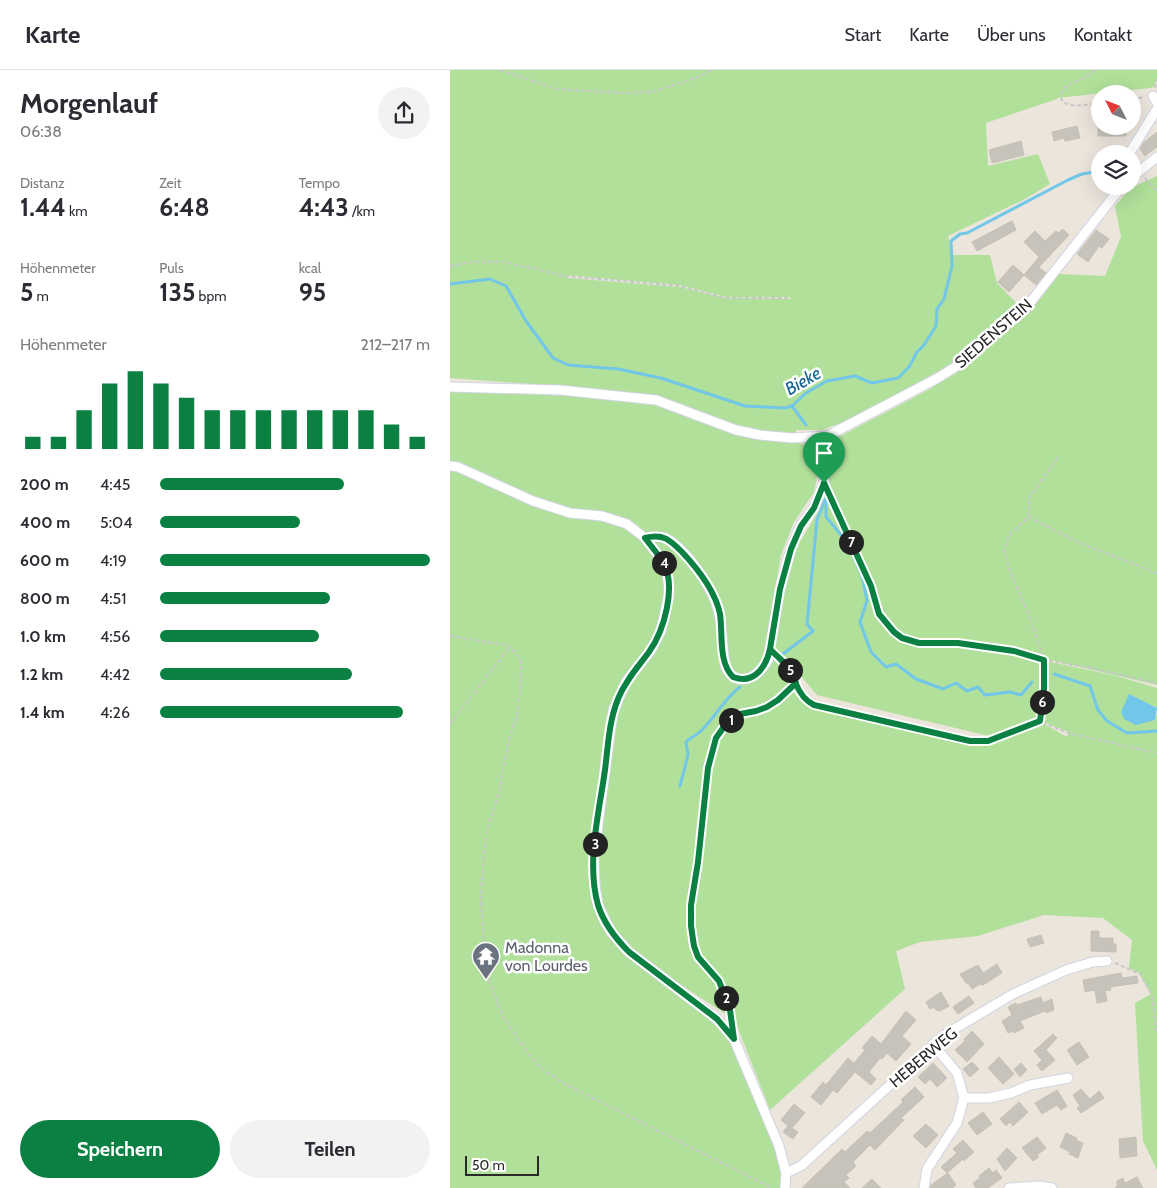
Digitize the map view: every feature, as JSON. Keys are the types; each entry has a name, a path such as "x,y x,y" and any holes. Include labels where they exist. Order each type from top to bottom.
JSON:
{"street":[{"path":"1135,145 1157,109"},
{"path":"1141,169 1157,157"},
{"name":"SIEDENSTEIN","path":"827,436 958,366 1025,309 1115,195"},
{"path":"450,387 560,390 656,400 736,430 792,438 827,436 824,483 814,508 801,526 791,549 780,589 768,660 757,674 745,679 733,677 726,668 719,612 706,581 695,566 667,538 655,535 645,538"},
{"path":"450,466 458,467 534,501 570,513 602,516 627,524 645,538 664,563 669,594 661,631 651,650 626,682 613,712 594,855 598,905 610,932 629,952 717,1019 734,1039 776,1137 786,1173 785,1188"},
{"name":"HEBERWEG","path":"786,1173 801,1166 946,1034 1013,994 1066,970 1093,962 1107,961"},
{"path":"924,1188 927,1169 957,1123 964,1098 957,1073 933,1044"},
{"path":"964,1098 989,1098 1011,1093 1030,1085 1068,1078"},
{"path":"1008,1188 1040,1186 1052,1188"}],"path":[{"path":"500,70 556,90 626,93 652,92 693,79 713,70"},
{"path":"1091,104 1074,106 1066,104 1062,100 1061,95 1066,87 1085,78 1095,70"},
{"path":"1141,178 1157,190"},
{"path":"450,266 472,262 504,262 566,276 680,286 725,298 790,298"},
{"path":"1040,721 1044,689 1044,660 1004,551 1009,534 1029,517 1029,499 1058,458"},
{"path":"824,483 871,586 879,614 894,632 902,638 919,643 958,643 1014,651 1044,660 1086,667 1157,684"},
{"path":"1029,517 1075,541 1157,573"},
{"path":"450,636 510,646 521,663 520,695 516,720 509,739 499,793 485,842 481,901 490,984 504,1018 530,1056 542,1069 565,1084 772,1188"},
{"path":"450,724 510,646"},
{"path":"770,649 793,672 803,696 814,705 970,741 988,741 1040,721 1068,733 1157,753"},
{"path":"734,1039 730,1010 719,981 698,957 691,926 691,905 698,862 708,768 716,738 728,721 740,714 756,711 773,704 796,683"},
{"path":"1107,961 1129,968 1140,974 1152,995 1157,1033"}],"green space":[{"path":"450,70 1157,70 1154,87 1141,89 1141,85 1091,85 1091,94 1057,98 986,123 988,166 1038,154 1050,184 1025,199 948,236 953,255 990,255 997,283 1023,308 957,361 877,405 841,423 821,430 796,430 796,443 811,445 821,458 814,492 794,522 781,555 772,605 768,650 815,705 970,741 988,741 1039,721 1067,737 1069,732 1038,720 989,736 817,695 795,669 774,649 784,590 798,545 815,517 825,495 870,585 878,616 889,630 902,640 923,646 982,648 1113,675 1157,688 1157,708 1153,705 1155,720 1157,713 1157,1170 1143,1141 1135,1003 1151,994 1139,973 1129,968 1132,940 1103,918 1044,915 978,936 920,942 896,951 905,989 770,1110 734,1018 732,997 727,1015 660,971 627,944 604,914 598,863 614,730 620,704 609,705 605,725 588,866 591,898 601,926 624,955 710,1020 726,1036 741,1064 775,1147 781,1172 780,1188 450,1188 450,384 559,396 558,386 450,378","holes":["565,275 679,285 726,297 789,297 791,299 725,298 680,287 568,278"]},
{"path":"1157,176 1157,685 1046,659 1017,649 938,639 903,637 880,613 873,585 826,482 831,441 930,389 960,368 1030,312 1059,274 1105,276 1121,237 1115,206 1125,195 1141,195 1141,183"}],"water":[{"path":"1129,694 1157,708 1155,720 1136,725 1124,719 1121,712"}],"building":[{"path":"1077,126 1080,138 1065,141 1064,138 1054,141 1052,132"},
{"path":"1157,132 1157,147 1145,156 1141,150 1143,143"},
{"path":"1098,135 1126,135 1126,136"},
{"path":"1021,141 1024,155 992,163 989,150"},
{"path":"1012,221 1016,230 977,251 972,242"},
{"path":"1063,229 1069,235 1039,267 1046,273 1036,285 1024,275 1039,257 1024,242 1035,231 1045,241 1056,231 1058,233"},
{"path":"1096,230 1109,239 1102,248 1099,246 1088,262 1077,254"},
{"path":"1013,265 1024,275 1009,292 998,282"},
{"path":"1091,931 1099,931 1099,938 1113,938 1113,944 1116,944 1116,952 1091,951"},
{"path":"1041,935 1044,943 1030,947 1027,939"},
{"path":"997,964 1002,973 983,985 980,984 972,989 960,974 978,965 983,973"},
{"path":"1121,973 1122,978 1137,976 1138,983 1110,987 1111,990 1105,991 1107,1001 1097,1003 1095,990 1085,992 1083,980"},
{"path":"941,992 949,1006 940,1011 934,1007 930,1009 926,1002"},
{"path":"969,996 974,1003 958,1014 953,1007"},
{"path":"1041,997 1043,1003 1052,999 1054,1010 1046,1013 1045,1011 1020,1021 1024,1028 1014,1033 1013,1031 1008,1033 1002,1021 1012,1015 1008,1007 1016,1003 1017,1005"},
{"path":"906,1011 916,1020 902,1036 911,1044 896,1061 887,1053 882,1059 880,1058 869,1072 876,1079 871,1085 855,1072 837,1093 833,1090 821,1105 811,1097 823,1082 826,1085 848,1058 854,1063 865,1050 862,1048 872,1036 881,1044"},
{"path":"972,1031 984,1044 967,1062 955,1050"},
{"path":"1053,1034 1057,1038 1046,1050 1055,1060 1042,1071 1037,1065 1042,1060 1034,1051"},
{"path":"1079,1042 1089,1057 1077,1065 1067,1050"},
{"path":"999,1057 1014,1074 1003,1084 988,1068"},
{"path":"972,1062 979,1069 970,1077 963,1069"},
{"path":"933,1063 947,1078 937,1087 930,1079 925,1084 918,1077"},
{"path":"1021,1063 1027,1070 1020,1077 1014,1069"},
{"path":"915,1087 924,1097 901,1118 904,1120 875,1150 870,1145 853,1162 856,1166 846,1175 849,1178 844,1182 850,1188 802,1188 842,1149 845,1152 867,1131 870,1133 903,1102 901,1100"},
{"path":"1081,1089 1090,1099 1099,1091 1104,1098 1081,1113 1077,1108 1080,1106 1073,1095"},
{"path":"1057,1090 1067,1106 1061,1110 1057,1105 1042,1114 1035,1103"},
{"path":"1019,1102 1028,1112 1013,1126 1010,1122 1006,1126 1000,1119"},
{"path":"794,1104 805,1113 792,1128 798,1132 793,1139 783,1132 788,1126 781,1120"},
{"path":"983,1112 992,1124 977,1135 968,1123"},
{"path":"926,1124 938,1135 926,1148 913,1136"},
{"path":"1066,1133 1083,1143 1078,1158 1060,1147"},
{"path":"1037,1137 1046,1148 1033,1161 1022,1148"},
{"path":"1136,1137 1137,1156 1120,1158 1119,1139"},
{"path":"963,1140 974,1152 947,1173 941,1167 957,1153 953,1149"},
{"path":"1007,1148 1017,1158 1005,1171 997,1159"},
{"path":"989,1168 993,1173 996,1170 1002,1178 988,1188 976,1188 973,1183"},
{"path":"948,1173 956,1185 952,1188 930,1188 931,1185"},
{"path":"1137,1177 1143,1188 1115,1188 1117,1187 1117,1181 1123,1178 1125,1183"},
{"path":"872,1179 881,1188 862,1188"}],"waterway":[{"name":"Bieke","path":"450,284 490,279 506,286 526,321 553,358 568,365 618,369 661,378 745,406 785,408 792,406 806,393 827,381 855,376 872,383 898,378 909,367 917,352 924,345 936,326 937,309 944,299 952,266 951,241 960,234 967,233 1068,180 1091,172"},
{"path":"792,406 806,425"},
{"path":"805,450 817,470"},
{"path":"826,499 826,517 847,542 862,576 867,601 860,622 871,652 886,667 896,664 916,679 943,689 956,683 967,691 978,687 985,695 1010,692 1021,695 1032,682"},
{"path":"783,654 813,631 807,624 817,520 825,500"},
{"path":"1054,674 1090,686 1098,710 1107,721 1127,733 1157,731"},
{"path":"680,786 688,755 686,742 702,730 729,697 740,687"}],"place":[{"name":"Madonna von Lourdes","path":"486,980"}],"route":[{"path":"824,483 814,508 801,526 791,549 780,589 770,649 793,672 796,683 778,700 767,707 740,714 728,721 716,738 708,768 698,862 691,905 691,926 698,957 719,981 730,1010 734,1039 717,1019 629,952 610,932 598,905 594,855 613,712 626,682 651,650 661,631 669,594 664,563 645,538 655,535 667,538 695,566 706,581 719,612 724,661 726,668 733,677 745,679 757,674 768,660 770,649 783,663 793,672 803,696 814,705 970,741 988,741 1040,721 1044,689 1044,660 1014,651 958,643 919,643 902,638 894,632 879,614 871,586 824,483"}]}
